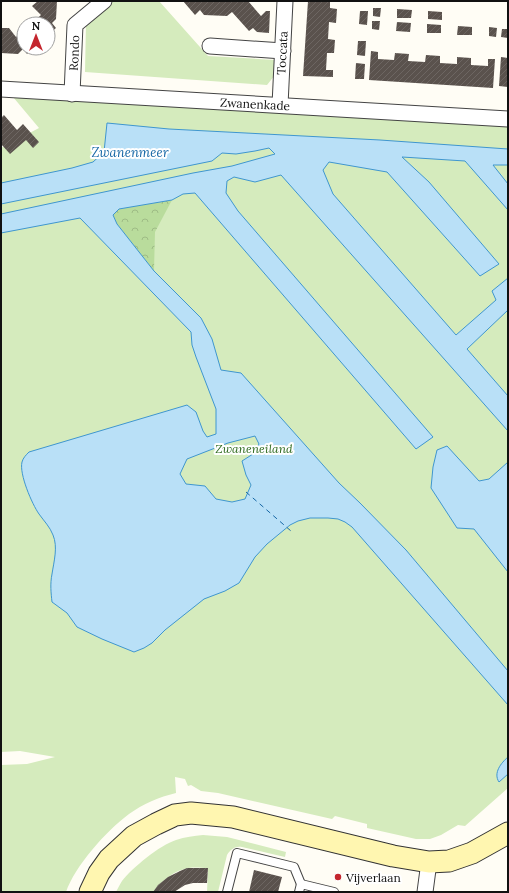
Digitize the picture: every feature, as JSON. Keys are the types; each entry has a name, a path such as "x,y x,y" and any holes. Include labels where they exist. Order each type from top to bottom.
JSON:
{"street":[{"name":"Rondo","path":"72,94 75,25 104,1"},
{"name":"Toccata","path":"280,105 285,1"},
{"path":"210,46 283,51"},
{"name":"Zwanenkade","path":"1,89 508,119"},
{"path":"90,892 99,873 109,859 134,836 175,815 203,813 233,817 393,856 429,862 449,860 472,853 503,833"},
{"path":"425,892 429,862"}],"lane":[{"path":"227,892 237,853 294,867 300,888 334,892"}],"green space":[{"path":"110,1 159,1 208,56 275,60 275,75 267,85 85,72 86,22"},
{"name":"Zwaneneiland","path":"13,97 508,123 508,788 465,826 458,825 441,835 430,839 416,839 367,828 367,824 335,816 332,819 218,793 201,791 191,785 188,786 185,779 175,777 176,793 157,799 134,810 120,821 101,839 84,860 76,871 66,892 1,892 1,765 27,764 55,757 20,751 1,752 1,148 39,128"},
{"path":"172,200 155,232 154,271 117,224 113,215 118,209"},
{"path":"203,835 227,837 286,852 285,857 242,847 233,848 227,855 218,892 207,892 208,868 189,868 178,871 164,880 153,892 116,892 122,881 132,870 162,847 179,839"}],"water":[{"name":"Zwanenmeer","path":"107,123 169,129 380,140 508,149 508,165 493,165 508,184 508,210 465,161 402,157 429,182 499,264 480,276 387,172 329,162 323,170 333,194 456,335 496,300 492,291 508,278 508,310 467,349 508,396 508,431 281,175 255,182 234,177 227,181 226,193 238,211 433,437 416,449 195,193 183,194 172,200 119,209 113,215 117,224 154,271 201,318 212,339 221,370 241,373 339,483 406,550 508,671 508,705 352,527 338,519 310,518 290,525 267,544 255,557 239,583 225,591 204,599 165,630 152,643 134,652 77,627 67,613 52,602 51,578 55,544 50,529 36,509 22,474 22,461 26,455 29,452 187,405 196,412 203,431 207,437 216,434 216,409 192,345 191,332 80,218 1,233 1,214 232,166 275,154 269,148 236,154 222,153 212,161 1,204 1,183 93,162 104,152","holes":["255,436 259,444 253,454 242,461 251,485 245,499 232,502 216,499 205,486 186,484 180,474 187,459 228,443"]},
{"path":"447,446 479,481 489,479 508,462 508,572 474,529 457,528 431,488 433,467 437,450"},
{"path":"508,757 508,774 499,782 497,779 497,772 500,765"}],"building":[{"path":"38,1 57,1 56,19 56,16 40,16 41,15 32,6"},
{"path":"183,1 248,1 261,16 266,11 270,11 269,33 257,32 253,28 249,31 232,12 227,16 204,15 200,10 195,15"},
{"path":"308,1 330,1 330,8 337,9 336,23 329,22 328,39 335,40 334,53 327,53 326,70 333,70 333,77 303,76"},
{"path":"373,8 381,8 380,17 373,16"},
{"path":"397,9 412,10 411,18 397,18"},
{"path":"360,11 368,11 367,25 359,24"},
{"path":"428,11 442,12 442,20 428,19"},
{"path":"372,21 380,21 379,30 372,29"},
{"path":"397,22 411,23 410,32 396,31"},
{"path":"427,24 441,25 441,33 427,33"},
{"path":"458,26 472,27 472,35 457,35"},
{"path":"489,27 497,28 496,37 489,36"},
{"path":"1,28 9,28 16,37 16,54 1,53"},
{"path":"502,29 508,29 508,38 501,37"},
{"path":"358,41 366,41 365,56 357,55"},
{"path":"371,51 378,52 378,59 394,60 395,53 409,54 408,61 425,62 426,55 440,56 440,63 457,64 457,57 471,58 471,65 488,66 488,59 495,59 493,88 369,80"},
{"path":"501,57 508,58 508,87 499,86"},
{"path":"356,63 365,64 364,79 355,79"},
{"path":"4,115 17,130 23,124 39,142 33,148 26,140 10,154 1,144 1,118"},
{"path":"187,868 208,868 207,883 193,883 185,885 174,892 153,892 158,885 168,877"},
{"path":"254,870 282,877 278,892 249,892"}],"ferry route":[{"path":"246,492 291,531"}],"place":[{"name":"Vijverlaan","path":"338,877"}]}
